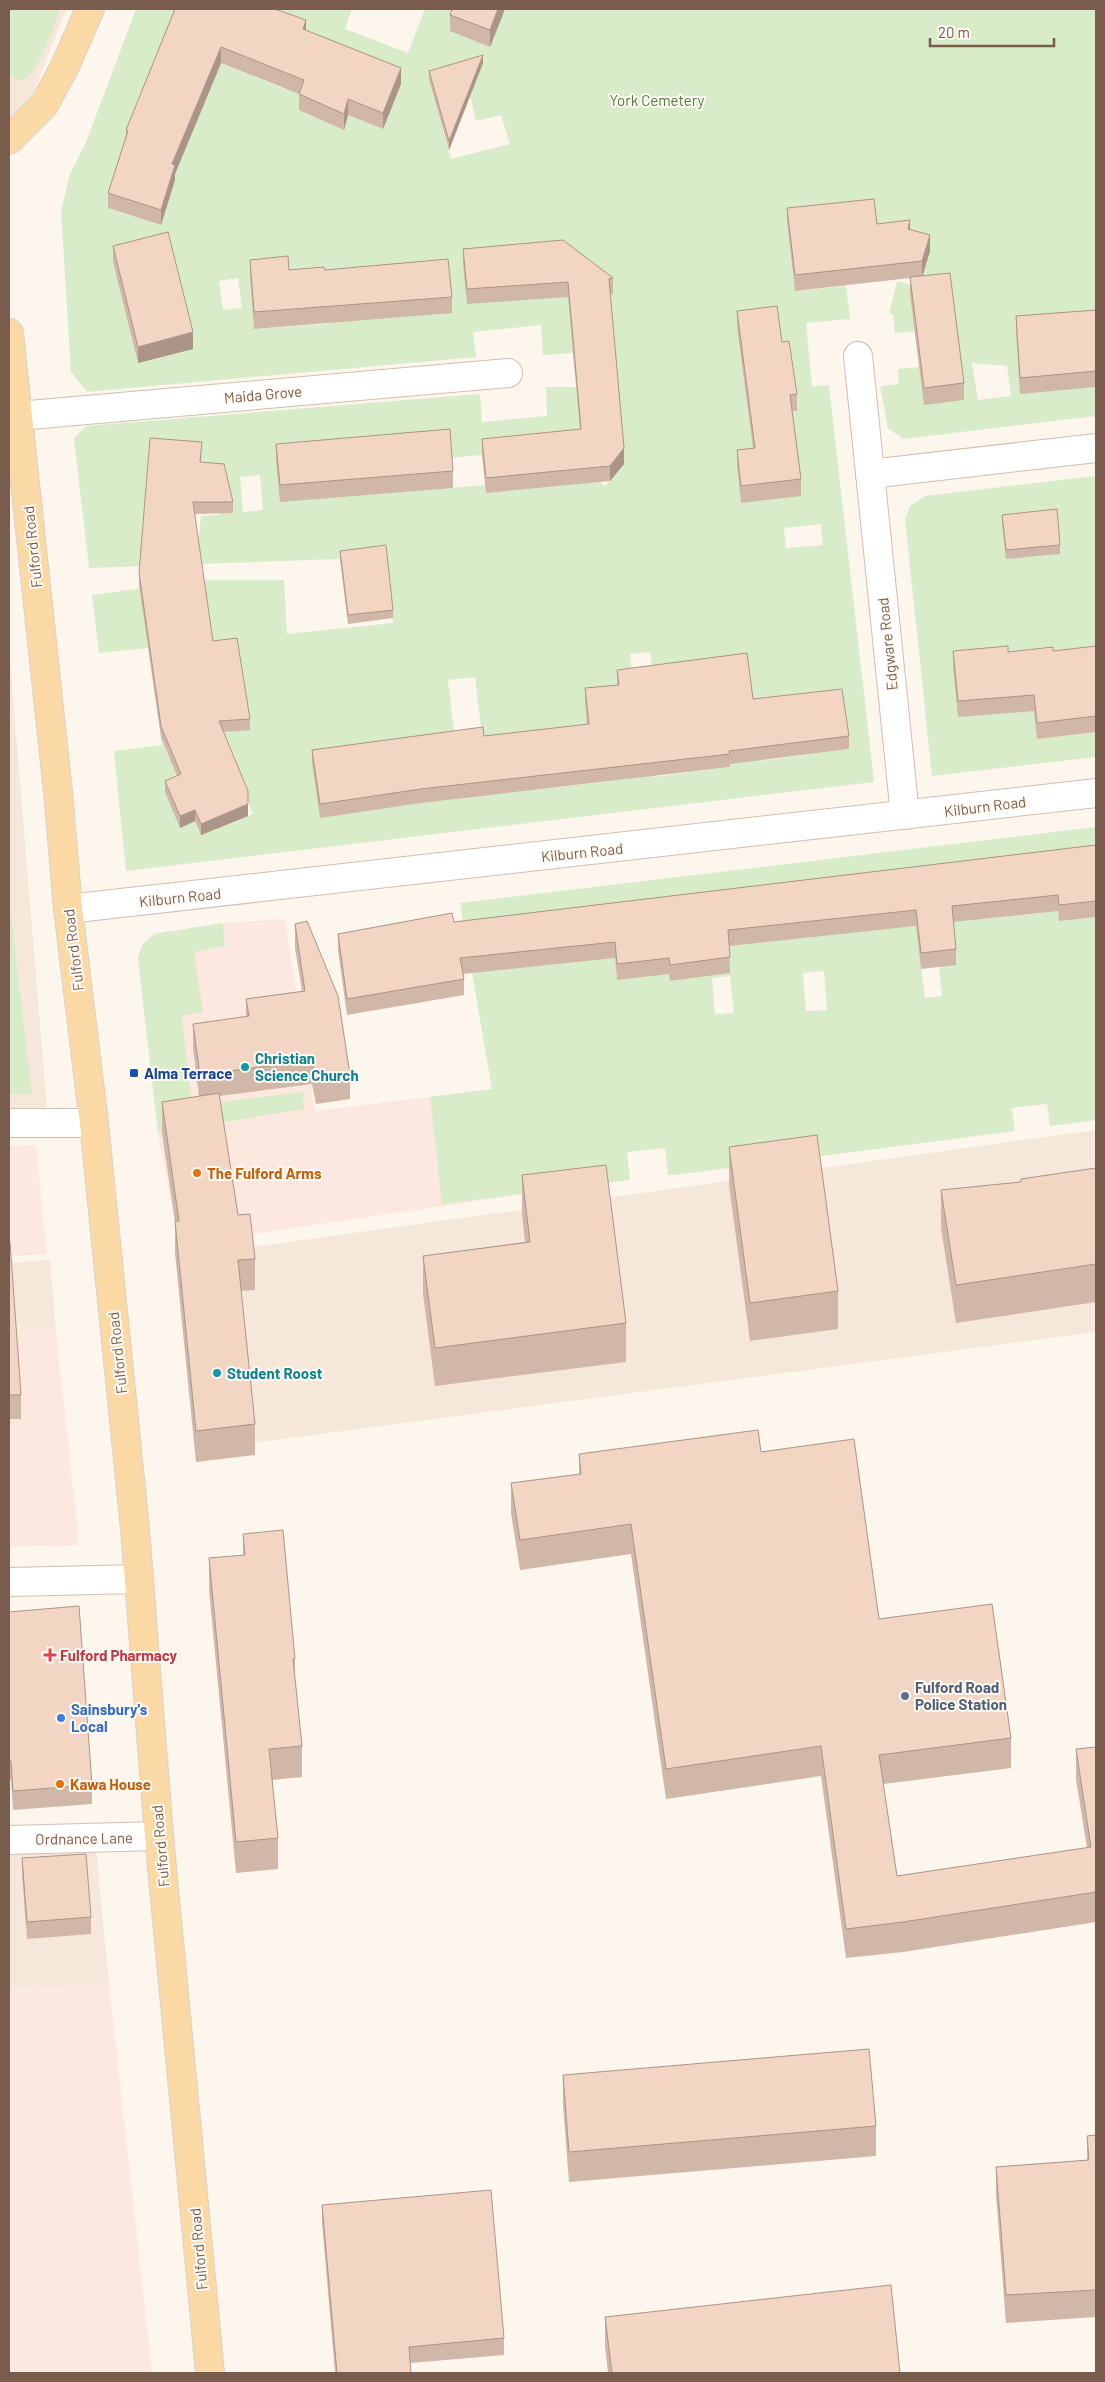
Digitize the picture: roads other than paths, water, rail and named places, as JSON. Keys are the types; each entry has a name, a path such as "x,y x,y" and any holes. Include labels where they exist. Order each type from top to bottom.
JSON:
{"main road":[{"path":"9,140 44,105 65,66 90,9"},
{"name":"Fulford Road","path":"9,333 57,783 68,909 94,1123 135,1529 159,1836 210,2373"}],"street":[{"name":"Edgware Road","path":"858,356 905,815"},
{"name":"Maida Grove","path":"18,416 508,373"},
{"path":"870,474 1096,448"},
{"name":"Kilburn Road","path":"68,909 1096,793"},
{"path":"9,1123 94,1123"},
{"path":"9,1582 138,1579"},
{"name":"Ordnance Lane","path":"9,1840 159,1836"}],"place":[{"name":"Christian Science Church","path":"245,1067"},
{"name":"Alma Terrace","path":"134,1073"},
{"name":"The Fulford Arms","path":"197,1173"},
{"name":"Student Roost","path":"217,1373"},
{"name":"Fulford Pharmacy","path":"50,1655"},
{"name":"Fulford Road Police Station","path":"905,1696"},
{"name":"Sainsbury's Local","path":"61,1718"},
{"name":"Kawa House","path":"60,1784"}],"park label":[{"name":"York Cemetery","path":"657,100"}]}
